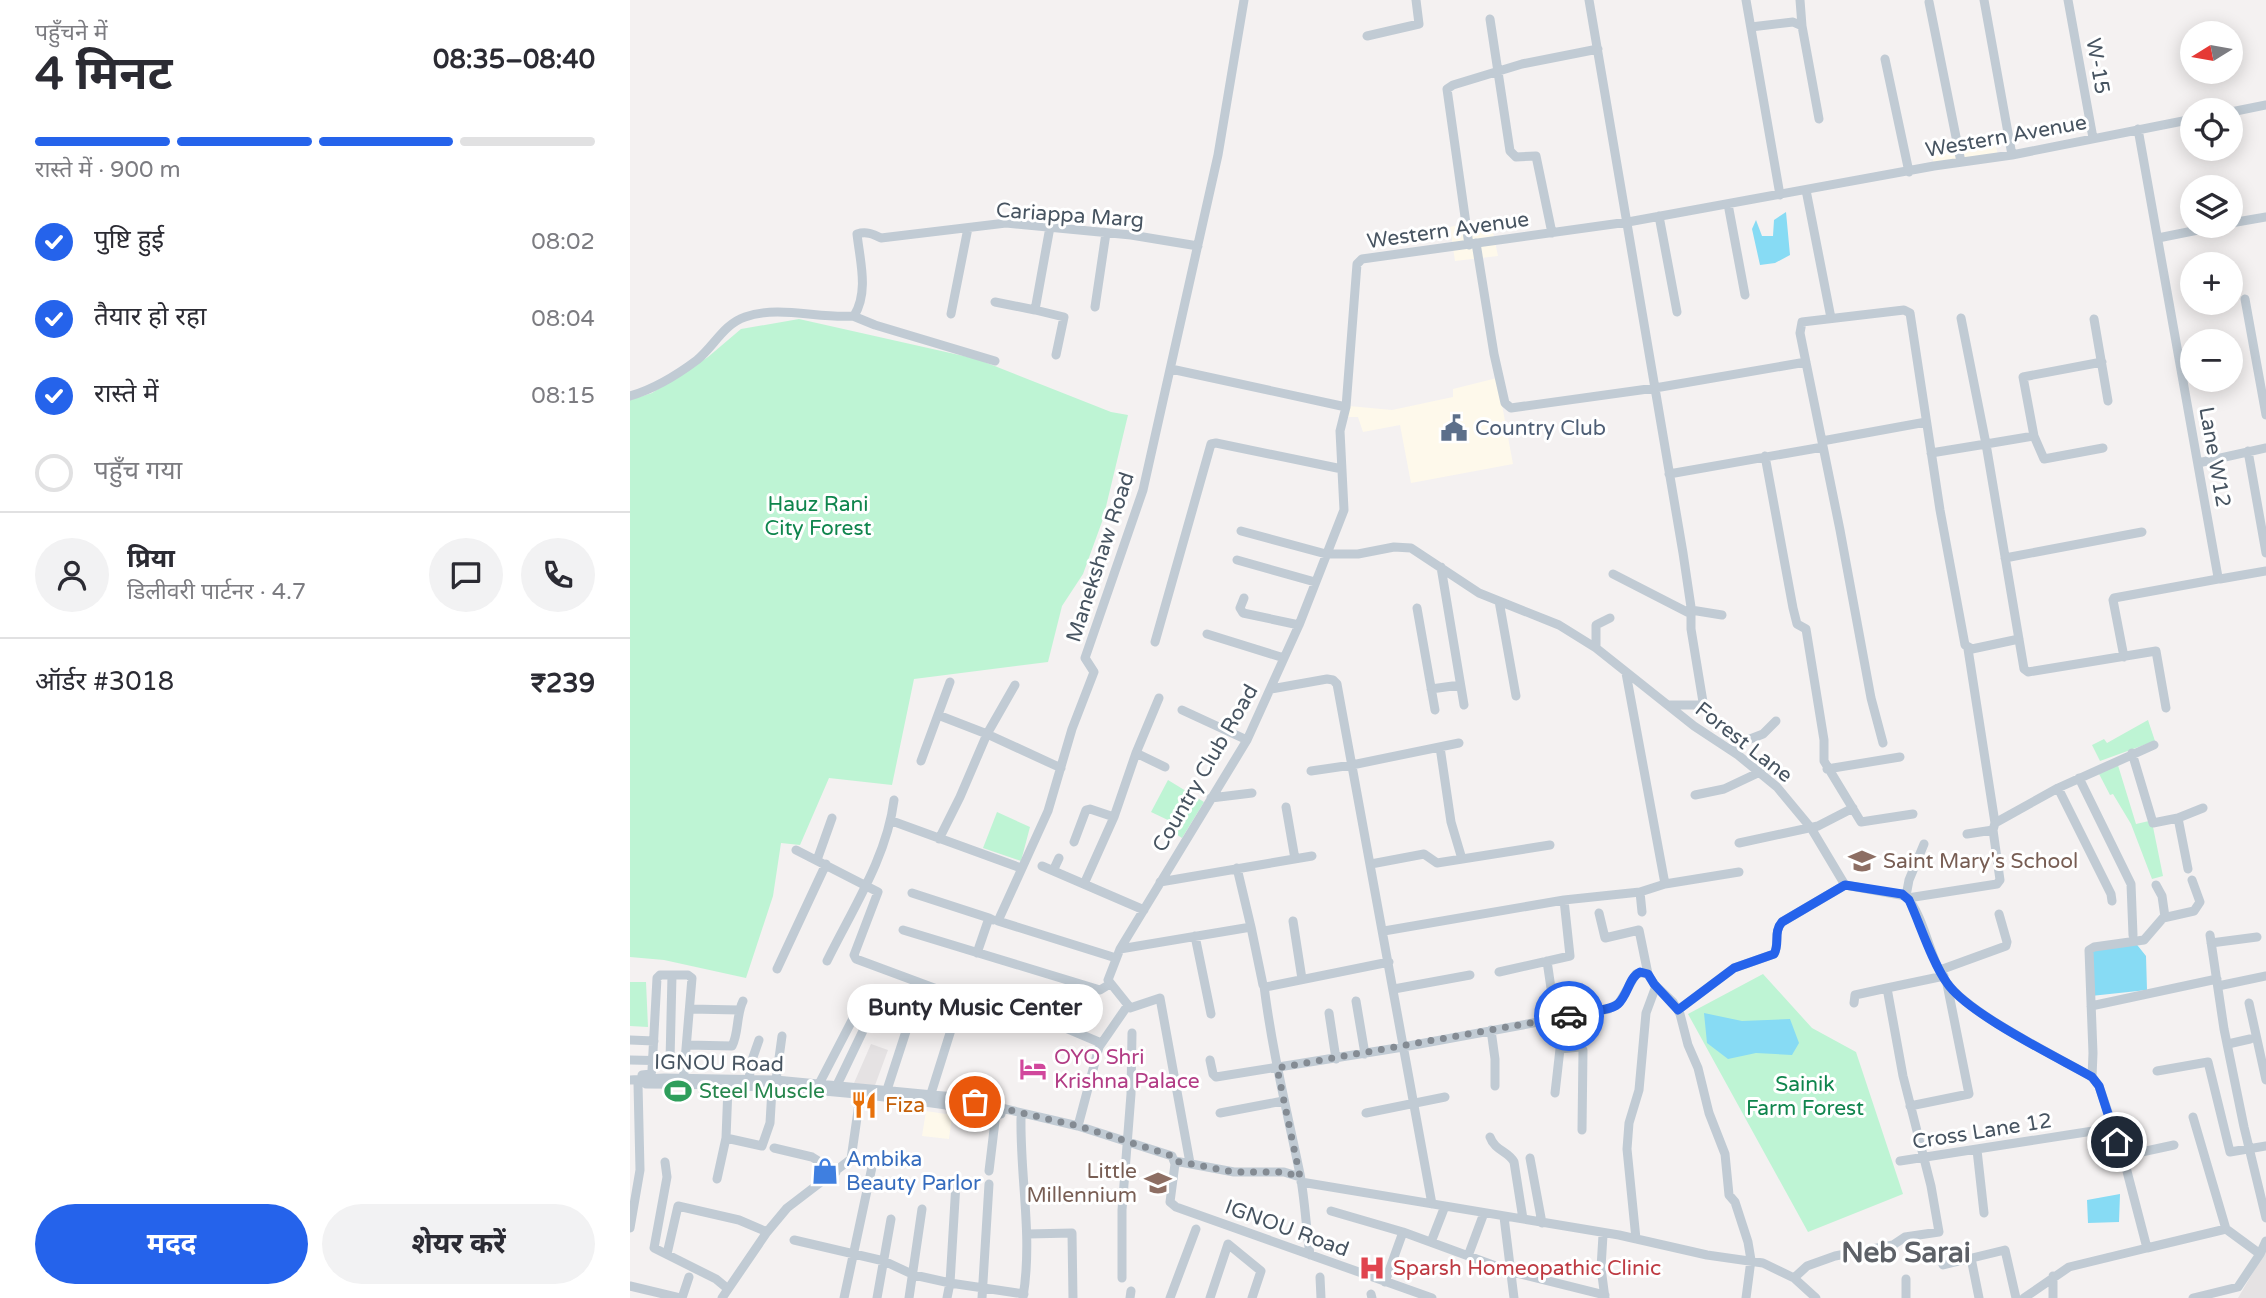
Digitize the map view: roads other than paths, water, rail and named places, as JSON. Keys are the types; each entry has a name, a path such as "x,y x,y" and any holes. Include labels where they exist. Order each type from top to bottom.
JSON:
{"street":[{"path":"1244,0 1218,155 1171,369 1346,407"},
{"path":"1367,36 1419,24 1416,0"},
{"path":"1589,0 1628,222 1704,703 1670,705"},
{"path":"1746,0 1780,195"},
{"path":"1800,0 1802,26 1819,119"},
{"path":"1984,0 2012,155"},
{"name":"W-15","path":"2070,0 2094,138"},
{"path":"1929,2 1961,162"},
{"path":"1490,19 1510,151 1516,158 1536,156 1552,233"},
{"path":"1751,27 1793,22 1802,26"},
{"path":"1598,49 1498,71 1447,89 1473,244 1507,406 1517,408 1655,388 1806,362"},
{"path":"1885,59 1909,172"},
{"path":"2243,110 2266,106"},
{"name":"Western Avenue","path":"1346,407 1359,261 1365,258 1628,222 2012,155 2180,121"},
{"name":"Lane W12","path":"2138,129 2218,579"},
{"path":"1806,190 1830,318"},
{"path":"1728,204 1745,295"},
{"path":"1659,216 1677,312"},
{"path":"2243,221 2266,216"},
{"name":"Cariappa Marg","path":"853,316 860,307 863,278 857,234 872,233 881,238 1006,223 1198,246"},
{"path":"1036,308 1050,227"},
{"path":"951,314 968,228"},
{"path":"1096,307 1106,233"},
{"path":"2158,238 2180,234"},
{"path":"2245,299 2266,415"},
{"path":"995,302 1036,308 1064,317 1056,355"},
{"path":"1678,1010 1734,968 1774,954 1777,950 1776,930 1782,922 1845,885 1907,897 1999,883 1994,827 1968,649 1965,645 1931,453 1910,313 1904,310 1808,319 1800,325 1871,698 1883,743"},
{"path":"630,396 651,390 698,359 725,330 743,317 775,312 818,317 853,316 995,360"},
{"path":"1961,318 1986,444 2024,669 2027,672 2157,652 2166,708"},
{"path":"2094,319 2108,401"},
{"path":"2102,362 2023,378 2034,436 2044,459 2103,448"},
{"name":"Manekshaw Road","path":"977,953 1048,811 1072,729 1094,672 1085,658 1143,489 1171,369"},
{"name":"Country Club Road","path":"1110,984 1108,978 1118,953 1247,740 1298,625 1344,510 1340,425 1346,407"},
{"path":"1669,474 1926,422"},
{"path":"1931,453 2034,436"},
{"path":"1154,642 1211,444 1342,470"},
{"path":"2198,463 2266,448"},
{"path":"2248,451 2266,553"},
{"path":"1765,456 1793,608 1797,624 1806,629 1824,740 1823,758 1827,769 1858,819 1863,822 1913,814"},
{"name":"Forest Lane","path":"1241,531 1326,554 1358,554 1404,547 1419,552 1479,593 1559,625 1596,648 1694,726 1760,772 1781,791 1811,828 1845,885"},
{"path":"2005,558 2142,532"},
{"path":"1237,560 1315,582"},
{"path":"1441,567 1464,705"},
{"path":"2124,656 2114,598 2266,571"},
{"path":"1613,574 1691,612 1722,615"},
{"path":"1244,598 1240,608 1243,612 1298,625"},
{"path":"1499,601 1516,696"},
{"path":"1416,608 1435,710"},
{"path":"1596,648 1596,625 1610,618"},
{"path":"1207,634 1284,658"},
{"path":"1968,649 2019,639"},
{"path":"1626,673 1665,884"},
{"path":"1271,689 1327,679 1335,681 1384,931 1432,1204"},
{"path":"921,761 950,682"},
{"path":"939,839 987,734 1015,685"},
{"path":"1431,689 1460,685"},
{"path":"1084,884 1114,817 1159,698"},
{"path":"1182,710 1247,740"},
{"path":"938,715 1061,768"},
{"path":"1731,750 1737,744 1763,734 1776,721"},
{"path":"1311,771 1459,743"},
{"path":"1967,834 1994,827 2058,788 2154,744"},
{"path":"1440,747 1451,822 1462,859"},
{"path":"1136,753 1165,767"},
{"path":"2132,753 2152,822 2156,824 2178,818 2203,808"},
{"path":"1827,769 1900,757"},
{"path":"1695,796 1724,789 1760,772"},
{"path":"2079,778 2131,884 2133,935"},
{"path":"2058,788 2111,894 2112,901"},
{"path":"1211,798 1252,793"},
{"path":"827,961 866,885 892,821 894,800"},
{"path":"1286,807 1295,859"},
{"path":"1739,843 1811,828 1853,808"},
{"path":"1074,842 1086,810 1114,817"},
{"path":"778,969 821,862 832,818"},
{"path":"2178,818 2188,869"},
{"path":"892,821 1021,868"},
{"path":"1910,1106 1969,1094 1943,976 1907,897 1909,880 1924,844"},
{"path":"1371,864 1424,854 1437,863 1550,845"},
{"path":"796,850 866,885 878,894 854,957 961,998 1061,1026 1101,1042"},
{"path":"1160,882 1312,856"},
{"path":"1053,871 1059,858"},
{"path":"1042,866 1144,910"},
{"path":"1237,868 1264,986 1269,1029 1301,1180 1310,1255"},
{"path":"1384,931 1564,900 1640,892 1665,884 1739,872"},
{"path":"2092,1077 2094,1061 2089,950 2144,940 2165,917 2190,913 2200,905 2192,880"},
{"path":"2157,885 2162,896 2165,917"},
{"path":"1640,892 1642,912"},
{"path":"912,893 994,920 1118,953 1251,927"},
{"path":"1499,972 1570,955 1564,900"},
{"path":"1600,913 1605,938 1639,930 1648,974 1678,1010 1698,1068 1709,1113 1725,1154 1729,1195 1735,1202 1748,1242 1751,1260 1746,1298"},
{"path":"1854,1003 1855,995 1943,976 2006,946 1999,914"},
{"path":"1293,921 1303,979"},
{"path":"903,930 1100,990 1110,984 1128,1002 1128,1006 1101,1042 1078,1126"},
{"path":"1195,936 1210,1014"},
{"path":"2258,936 2210,939 2228,1044 2266,1218"},
{"path":"1547,961 1560,1049 1555,1093"},
{"path":"1264,986 1389,962"},
{"path":"1210,1060 1216,1077 1365,1054 1613,1007 1619,1003 1636,974 1648,974"},
{"path":"630,1075 651,1074 657,978 660,975 691,977 683,1082"},
{"path":"670,1061 672,975"},
{"path":"1394,989 1470,975"},
{"path":"1943,976 1973,1006 2092,1077 2099,1086 2123,1156 2147,1248"},
{"path":"2091,1006 2266,976"},
{"path":"1636,1239 1628,1155 1629,1123 1639,1090 1646,1013 1656,986"},
{"path":"1794,1278 1807,1266 1835,1256 1893,1245 1907,1237 1939,1232 1886,988"},
{"path":"930,1098 961,998"},
{"path":"1130,1008 1160,998 1190,1163"},
{"path":"1356,1001 1365,1054"},
{"path":"2249,1003 2266,1080"},
{"path":"819,1084 860,1005"},
{"path":"687,1045 732,1046 741,1006 690,1009"},
{"path":"837,1085 872,1012"},
{"path":"1329,1013 1336,1059"},
{"path":"885,1094 910,1019"},
{"path":"1491,1030 1496,1068 1495,1086"},
{"path":"1122,1278 1122,1210 1131,1094 1132,1032"},
{"path":"726,1139 762,1146 770,1124 782,1035"},
{"path":"2228,1044 2250,1039"},
{"path":"630,1040 654,1041"},
{"path":"749,1079 759,1040"},
{"path":"1560,1049 1582,1049 1582,1130"},
{"path":"630,1060 685,1062"},
{"path":"2157,1071 2208,1062 2230,1152 2266,1146"},
{"name":"IGNOU Road","path":"633,1083 749,1079 816,1090 930,1098 1078,1126 1168,1161 1170,1202 1176,1206 1432,1298"},
{"name":"IGNOU Road","path":"683,1082 728,1087 774,1084 837,1085 861,1092"},
{"path":"630,1228 640,1170 633,1083"},
{"path":"717,1179 726,1139 728,1087"},
{"path":"722,1298 767,1232 788,1208 853,1156 861,1092"},
{"path":"1366,1113 1445,1097"},
{"path":"1220,1113 1283,1101"},
{"name":"IGNOU Road","path":"956,1102 1164,1153 1172,1156 1175,1161 1234,1172 1284,1172 1301,1180 1636,1239 1707,1255 1763,1262 1794,1278 1816,1298"},
{"path":"989,1171 996,1113"},
{"path":"2193,1117 2226,1229 2260,1254"},
{"path":"794,1240 884,1261 914,1275 983,1293 1023,1296 1028,1234 1021,1118"},
{"name":"Cross Lane 12","path":"1900,1161 2112,1128"},
{"path":"1490,1138 1494,1147 1511,1157 1514,1162 1523,1219"},
{"path":"2123,1156 2174,1145"},
{"path":"774,1148 812,1157 836,1172"},
{"path":"1977,1150 1983,1213"},
{"path":"1530,1158 1542,1223"},
{"path":"1170,1202 1175,1161"},
{"path":"665,1162 667,1177 653,1245 655,1249 716,1279 728,1289"},
{"path":"844,1298 872,1167"},
{"path":"947,1298 956,1183"},
{"path":"983,1293 989,1184"},
{"path":"667,1254 678,1206 739,1220 767,1232"},
{"path":"1431,1242 1445,1206"},
{"path":"909,1298 922,1209"},
{"path":"1331,1210 1403,1232 1512,1272 1605,1296 1601,1268 1603,1235"},
{"path":"1468,1256 1484,1213"},
{"path":"1504,1217 1514,1298"},
{"path":"877,1298 891,1219"},
{"path":"1170,1298 1196,1229"},
{"path":"2024,1298 2069,1267 2226,1229"},
{"path":"1385,1282 1403,1232"},
{"path":"1028,1234 1072,1233 1073,1298"},
{"path":"2193,1298 2238,1287 2266,1241"},
{"path":"1210,1298 1228,1244 1261,1271 1252,1298"},
{"path":"1943,1265 2005,1250 2016,1298"},
{"path":"1971,1258 1979,1298"},
{"path":"2053,1276 2053,1298"},
{"path":"630,1286 681,1298 689,1277"},
{"path":"1320,1277 1321,1298"},
{"path":"1906,1279 1906,1298"}],"water":[{"path":"1786,212 1790,255 1775,263 1760,265 1752,229 1756,220 1762,236 1773,236 1774,220"},
{"path":"2134,941 2146,956 2147,990 2091,996 2088,948"},
{"path":"1704,1013 1742,1021 1790,1019 1799,1043 1792,1055 1756,1053 1728,1059 1707,1043"},
{"path":"2120,1194 2119,1222 2088,1223 2087,1200"}],"place":[{"name":"Country Club","path":"1454,428"},
{"name":"Saint Mary's School","path":"1862,861"},
{"name":"OYO Shri Krishna Palace","path":"1033,1069"},
{"name":"Steel Muscle","path":"678,1091"},
{"name":"Bunty Music Center","path":"975,1102"},
{"name":"Fiza","path":"864,1105"},
{"name":"Ambika Beauty Parlor","path":"825,1171"},
{"name":"Little Millennium","path":"1158,1183"},
{"name":"Sparsh Homeopathic Clinic","path":"1372,1268"}],"district":[{"name":"Neb Sarai","path":"1906,1252"}],"park label":[{"name":"Hauz Rani City Forest","path":"818,516"},
{"name":"Sainik Farm Forest","path":"1805,1096"}]}
